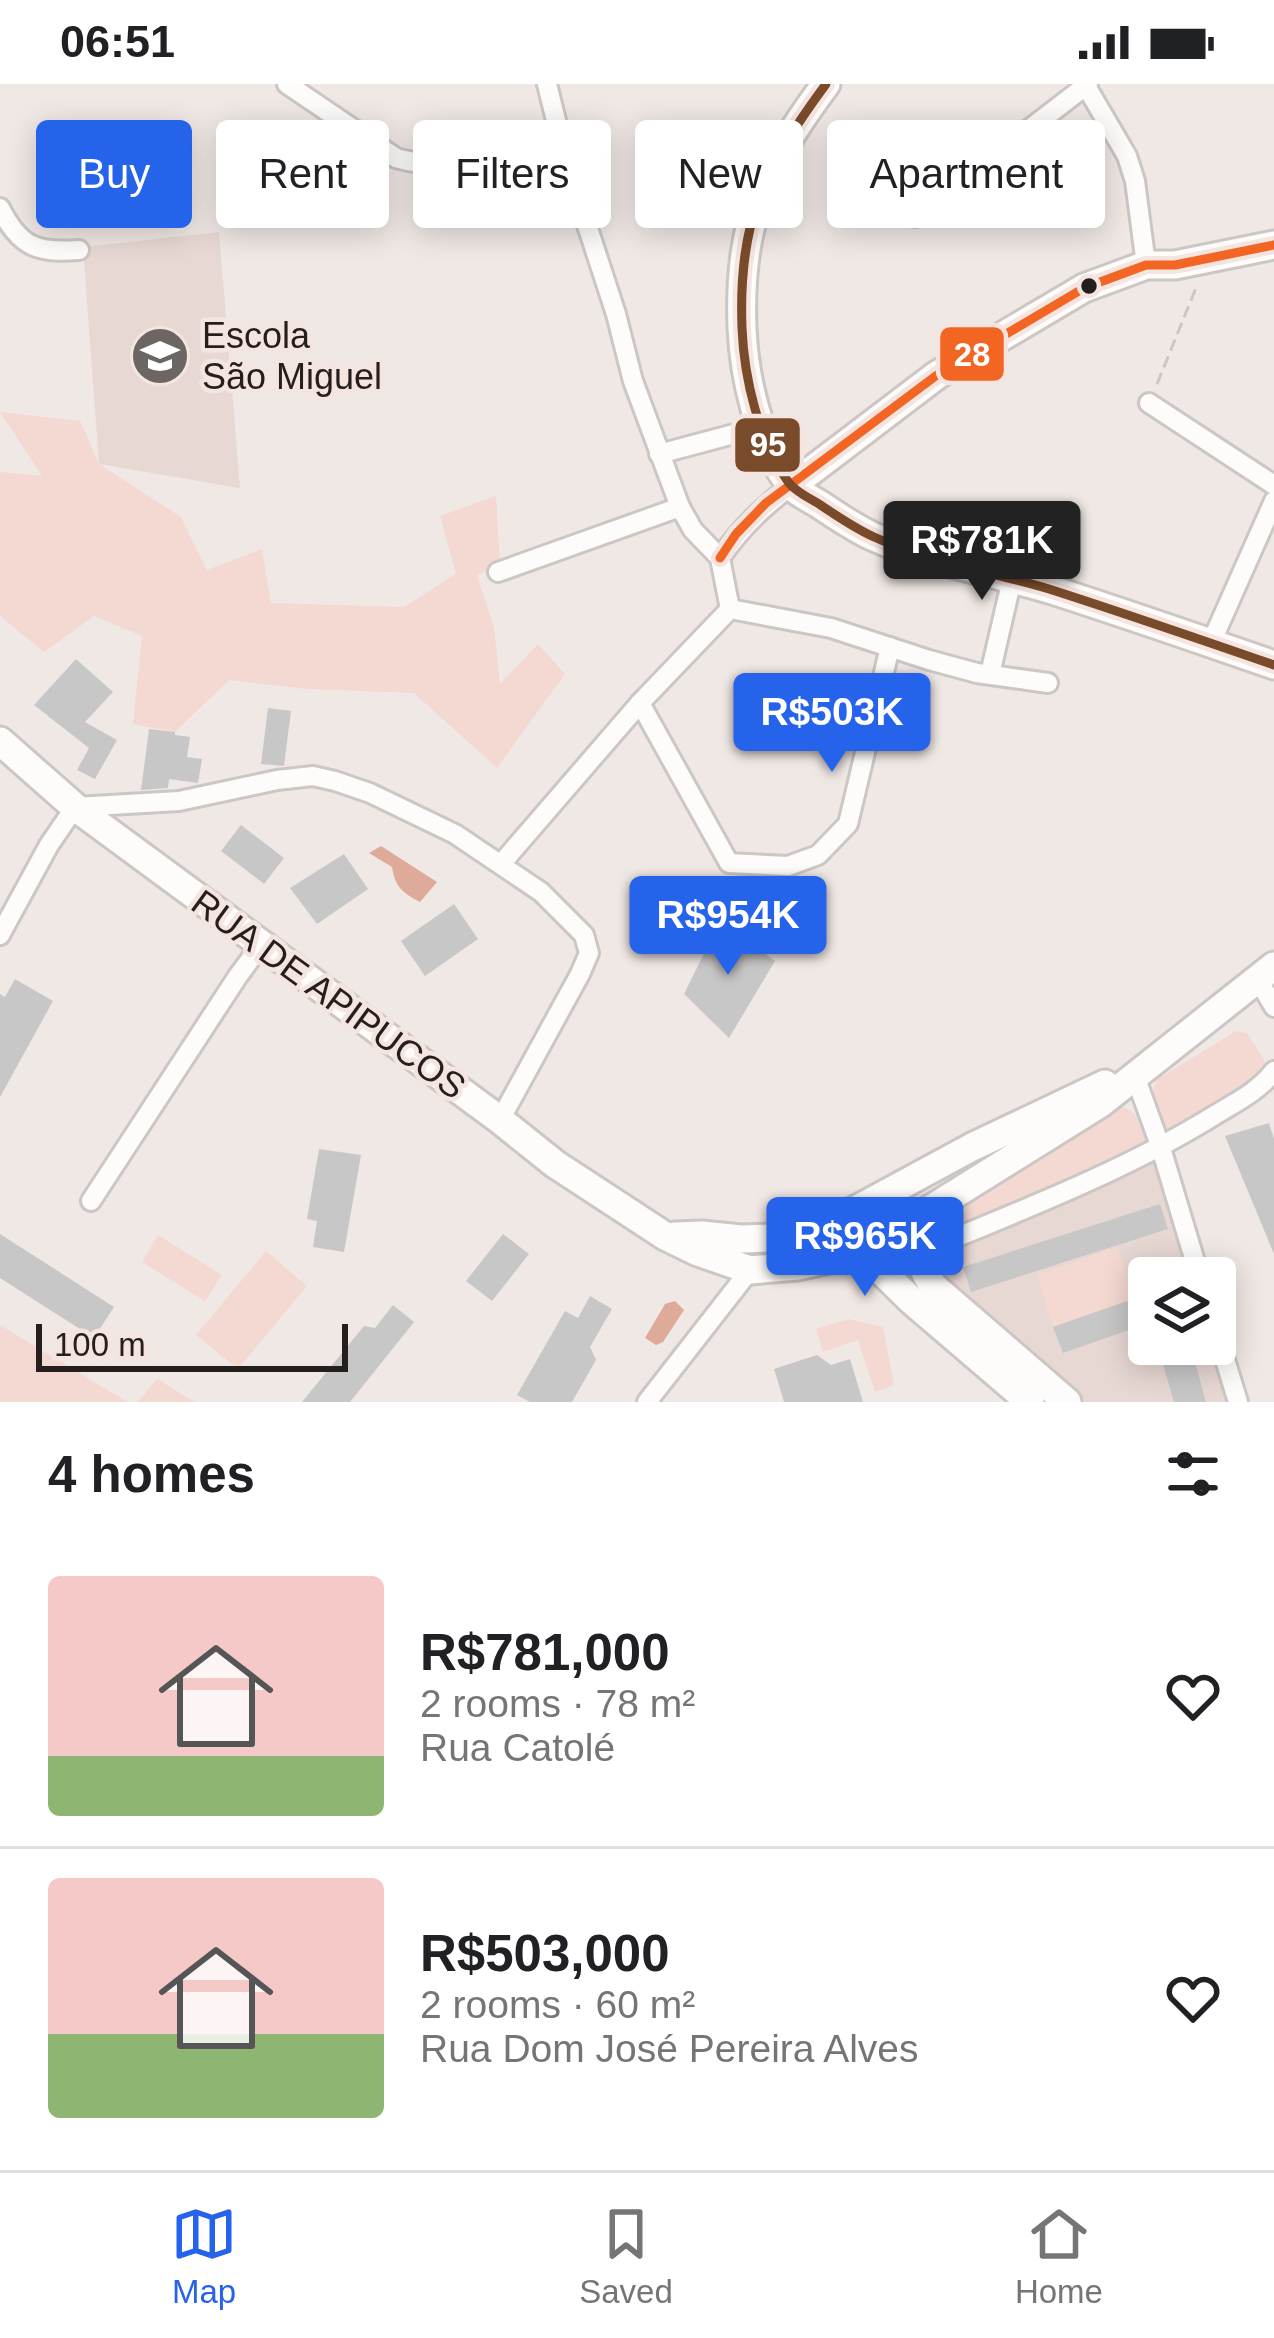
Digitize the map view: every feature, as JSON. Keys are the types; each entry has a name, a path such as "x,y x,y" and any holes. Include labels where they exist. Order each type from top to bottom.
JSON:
{"main road":[{"path":"826,84 770,167 754,206 742,264 743,346 760,427 791,486 879,539 1274,664"},
{"path":"791,486 937,375 1084,288 1146,265 1175,265 1272,248"},
{"name":"RUA DE APIPUCOS","path":"0,741 75,807 555,1164 665,1236 750,1270"},
{"path":"750,1270 799,1266 862,1252 1115,1094 1266,972"},
{"path":"665,1236 774,1238 810,1231 1097,1087 1135,1076"},
{"path":"862,1252 877,1231 962,1162 972,1147"},
{"path":"938,1203 923,1227 919,1252 923,1294 1030,1402"},
{"path":"862,1252 1067,1402"}],"street":[{"path":"287,84 396,158 413,162"},
{"path":"547,84 556,120"},
{"path":"1045,120 1087,85 1127,156 1146,265"},
{"path":"0,208 20,240 45,249 79,250"},
{"path":"587,228 659,454 693,530 720,558 730,609"},
{"path":"1149,403 1274,485"},
{"path":"659,454 760,427"},
{"path":"720,558 766,503 791,486"},
{"path":"1210,643 1274,501"},
{"path":"498,572 680,507"},
{"path":"989,674 1012,579"},
{"path":"730,609 832,628 929,660 1048,683"},
{"path":"501,864 640,703 730,609"},
{"path":"640,703 729,863 788,866 818,855 848,824 890,647"},
{"path":"0,934 75,807 179,801 313,776 370,793 455,834 501,864 553,903 588,943 580,974 500,1120"},
{"path":"91,1201 261,945"},
{"path":"1266,972 1274,1007"},
{"path":"919,1252 1161,1148 1251,1093 1274,1071"},
{"path":"1135,1076 1194,1257"},
{"path":"647,1402 750,1270"},
{"path":"1227,1365 1238,1402"}],"path":[{"path":"1149,403 1208,259"}],"shaded area":[{"name":"Escola São Miguel","path":"219,232 240,488 99,464 83,247"},
{"path":"0,412 80,421 99,464 181,517 207,570 262,549 271,603 404,607 456,574 440,516 496,496 500,563 477,575 494,627 500,684 538,644 565,674 497,768 414,693 229,680 175,732 133,724 142,636 94,616 44,652 0,616 0,472 42,476"},
{"path":"381,846 437,882 420,902 401,889 392,867 369,853"},
{"path":"1236,1031 1247,1033 1270,1070 1171,1136 1163,1132 1153,1098 1158,1079"},
{"path":"1113,1106 1133,1113 1149,1144 938,1245 945,1223 959,1207"},
{"path":"1157,1155 1190,1257 1128,1257 1128,1365 1223,1365 1238,1402 1084,1402 941,1283 939,1248"},
{"path":"158,1235 222,1275 205,1301 142,1262"},
{"path":"1117,1247 1128,1277 1128,1302 1053,1327 1037,1275"},
{"path":"266,1251 307,1286 238,1369 196,1335"},
{"path":"675,1301 684,1310 656,1345 645,1338 665,1304"},
{"path":"848,1319 883,1327 894,1385 875,1392 858,1340 823,1352 816,1329"},
{"path":"0,1325 127,1402 0,1402"},
{"path":"157,1379 195,1402 138,1402"}],"building":[{"path":"76,659 113,692 85,722 117,740 95,779 77,770 89,748 34,705"},
{"path":"268,708 291,711 284,766 261,764"},
{"path":"149,729 190,737 187,757 202,759 198,783 169,779 168,788 141,790"},
{"path":"241,825 284,858 264,884 221,851"},
{"path":"344,854 368,889 317,924 290,888"},
{"path":"454,904 478,939 425,976 401,941"},
{"path":"720,921 775,961 729,1038 684,994"},
{"path":"15,979 53,1001 0,1097 0,994 5,997"},
{"path":"1269,1123 1274,1139 1274,1254 1225,1136"},
{"path":"319,1149 361,1155 344,1252 313,1247 317,1221 307,1219"},
{"path":"1160,1204 1168,1229 971,1292 963,1267"},
{"path":"0,1234 114,1307 94,1338 0,1278"},
{"path":"503,1234 529,1254 492,1301 466,1281"},
{"path":"590,1296 612,1309 590,1347 596,1360 572,1402 530,1402 517,1395 565,1311 578,1318"},
{"path":"1128,1304 1128,1330 1063,1353 1053,1327"},
{"path":"393,1305 414,1322 350,1402 302,1402 364,1326 375,1328"},
{"path":"817,1355 831,1365 850,1359 863,1402 784,1402 774,1369"},
{"path":"1163,1365 1196,1365 1206,1402 1174,1402"}],"transit line":[{"name":"95","path":"826,84 771,170 750,226 745,257 742,328 746,368 761,429 789,483 853,526 894,545 1049,589 1274,665"},
{"name":"28","path":"720,558 766,503 937,375 1084,288 1146,265 1175,265 1274,245"}],"place":[{"name":"Escola São Miguel","path":"160,356"}]}
